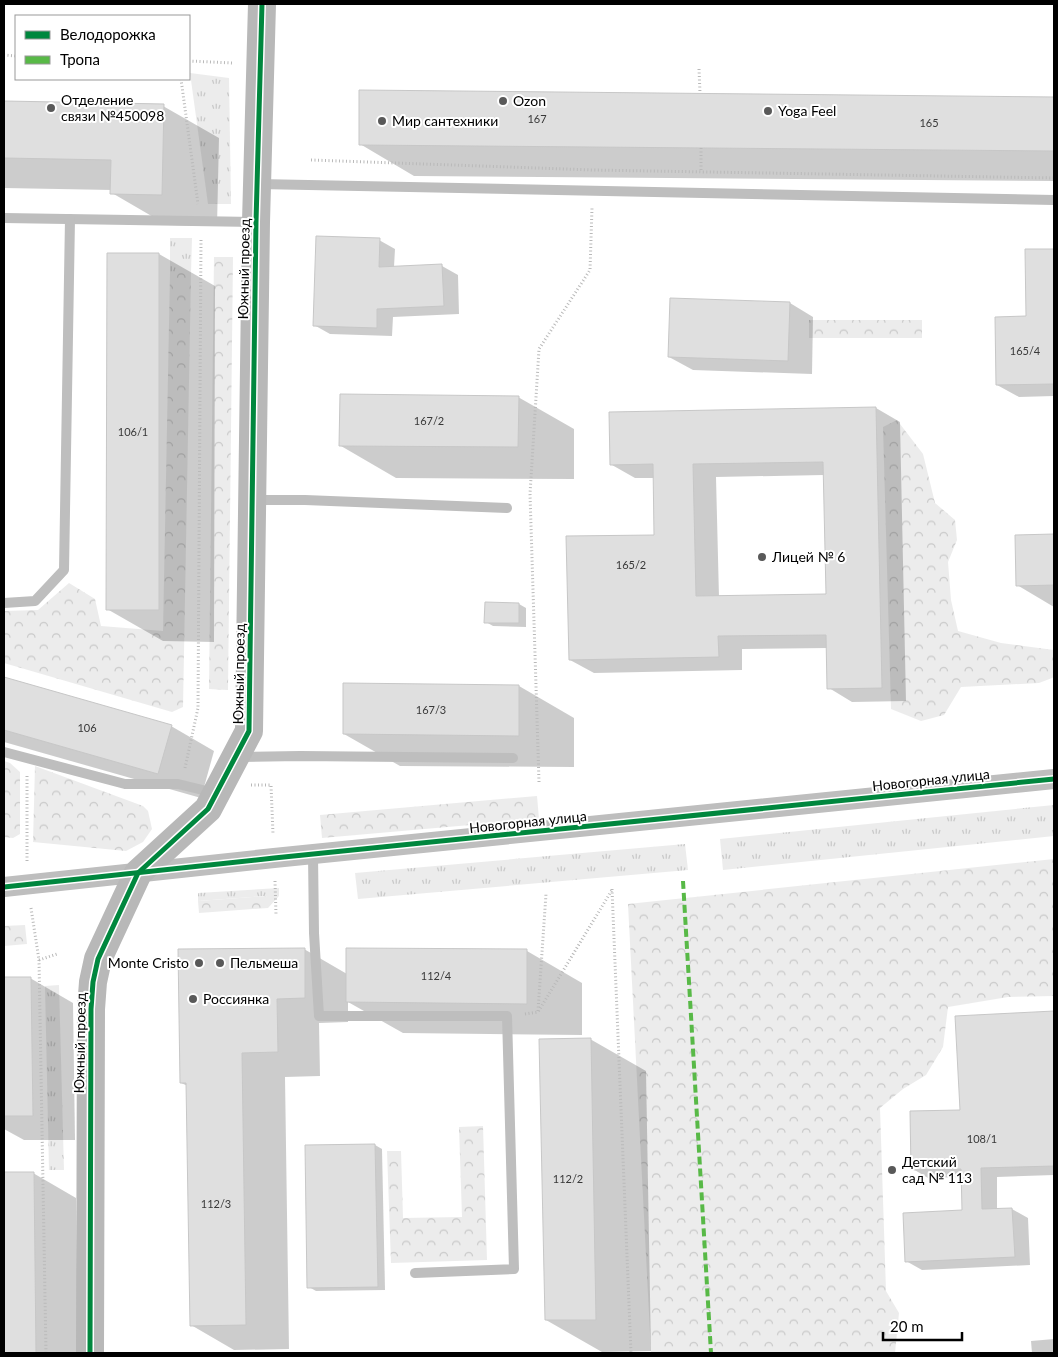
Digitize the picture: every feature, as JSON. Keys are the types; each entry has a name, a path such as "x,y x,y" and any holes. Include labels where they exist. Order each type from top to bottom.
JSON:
{"street":[{"name":"Южный проезд","path":"90,1353 90,1008 98,959 138,873 208,809 249,731 256,222 262,4"},
{"name":"Новогорная улица","path":"4,887 1054,779"}],"lane":[{"path":"257,184 1054,200"},
{"path":"4,218 256,222"},
{"path":"4,603 35,601 64,570 70,219"},
{"path":"253,500 305,500 507,508"},
{"path":"4,752 125,784 178,784 216,793"},
{"path":"236,757 513,758"},
{"path":"313,855 314,933 319,1016 507,1016 514,1269 415,1273"}],"path":[{"path":"190,61 234,63"},
{"path":"699,69 700,93"},
{"path":"181,80 199,211"},
{"path":"700,148 701,172"},
{"path":"311,160 593,170 1054,178"},
{"path":"539,782 530,494 539,349 590,270 593,170"},
{"path":"183,775 198,708 201,233"},
{"path":"27,758 26,851 28,884 39,960 46,1353"},
{"path":"538,1012 612,889 631,1353"},
{"path":"538,1012 546,894"},
{"path":"39,960 58,954"},
{"path":"507,1016 538,1012"}],"green space":[{"path":"190,73 229,78 231,204 208,204"},
{"path":"170,238 192,238 191,273 170,273"},
{"path":"214,257 233,257 228,690 209,689"},
{"path":"170,273 191,273 183,707 172,712 4,663 4,611 38,610 69,583 95,599 101,626 163,631"},
{"path":"809,320 922,320 922,338 809,338"},
{"path":"897,420 923,454 935,503 955,520 957,540 948,562 951,600 958,631 1001,643 1054,650 1054,677 1039,683 961,687 944,715 921,721 891,709 883,427"},
{"path":"4,761 10,763 20,772 20,834 13,838 4,837"},
{"path":"35,766 143,806 148,811 152,829 143,842 126,851 33,842"},
{"path":"537,796 539,819 322,838 320,815"},
{"path":"1054,805 1054,836 723,870 720,839"},
{"path":"685,844 688,870 358,899 355,873"},
{"path":"1054,859 1054,996 1008,997 948,1007 943,1047 926,1075 903,1089 880,1108 886,1291 899,1313 895,1353 651,1353 628,904"},
{"path":"279,888 279,896 268,908 267,896 198,901 198,893"},
{"path":"268,896 268,908 199,913 198,901"},
{"path":"25,925 27,944 4,946 4,926"},
{"path":"59,985 64,1170 49,1170 45,986"},
{"path":"483,1126 487,1260 391,1263 387,1151 401,1151 403,1218 462,1217 459,1127"}],"building":[{"path":"359,90 1054,97 1054,151 359,145"},
{"path":"4,101 164,104 162,195 110,194 111,160 4,158"},
{"path":"316,236 380,238 379,267 442,264 444,306 377,309 377,328 313,326"},
{"path":"1025,249 1054,249 1054,384 996,385 995,317 1026,316"},
{"path":"107,253 159,253 159,610 106,610"},
{"path":"670,298 790,302 788,361 668,357"},
{"path":"340,394 519,396 518,447 339,446"},
{"path":"876,407 882,688 827,689 826,635 718,636 719,657 569,660 566,536 654,535 653,464 610,465 609,412","holes":["823,462 826,594 696,596 693,464"]},
{"path":"1054,534 1054,585 1016,586 1015,535"},
{"path":"485,602 519,603 519,623 484,623"},
{"path":"4,677 172,725 158,774 4,730"},
{"path":"343,683 519,685 519,736 343,734"},
{"path":"305,948 305,998 277,999 278,1052 242,1053 246,1325 190,1326 186,1083 180,1083 178,949"},
{"path":"346,948 527,949 527,1004 346,1002"},
{"path":"4,977 31,977 33,1116 4,1116"},
{"path":"1054,1011 1054,1166 981,1168 982,1209 1012,1208 1015,1257 905,1262 903,1213 962,1210 961,1169 911,1170 910,1111 960,1110 955,1016"},
{"path":"591,1038 596,1320 545,1320 539,1039"},
{"path":"375,1144 378,1287 307,1288 305,1145"},
{"path":"4,1172 34,1172 36,1353 4,1353"}],"marked path":[{"path":"683,881 711,1353"}],"cycle path":[{"path":"90,1353 91,1009 93,982 98,959 138,873 208,809 249,731 256,222 262,4"},
{"path":"4,887 1054,779"}],"place":[{"name":"Ozon","path":"503,101"},
{"name":"Отделение связи №450098","path":"51,108"},
{"name":"Yoga Feel","path":"768,111"},
{"name":"Мир сантехники","path":"382,121"},
{"name":"Лицей № 6","path":"762,557"},
{"name":"Monte Cristo","path":"199,963"},
{"name":"Пельмеша","path":"220,963"},
{"name":"Россиянка","path":"193,999"},
{"name":"Детский сад № 113","path":"892,1170"}]}
